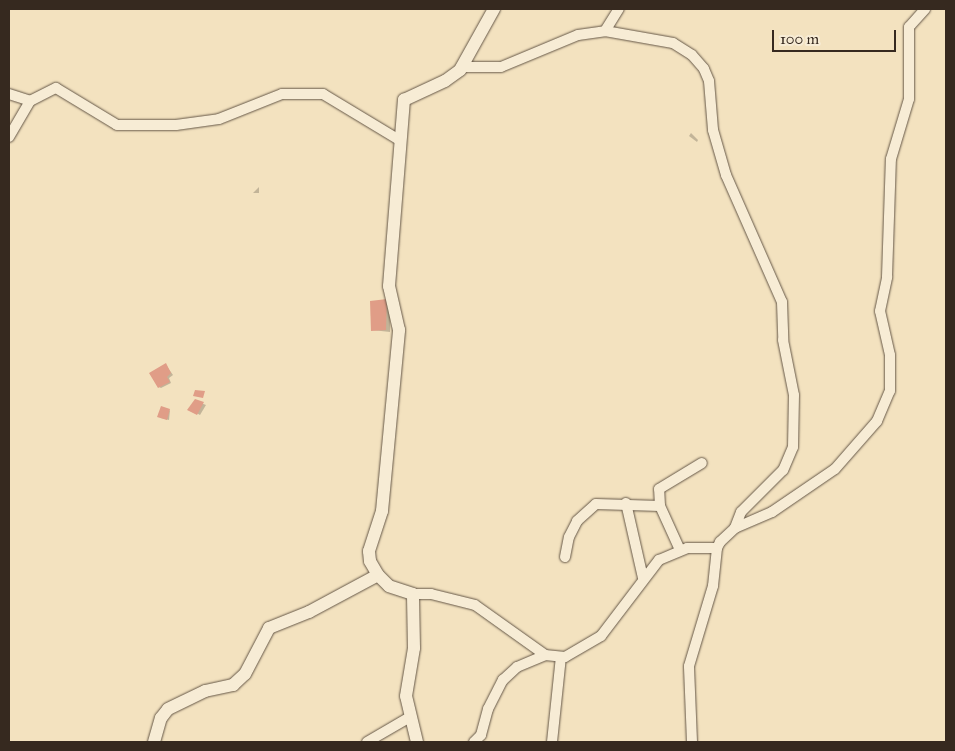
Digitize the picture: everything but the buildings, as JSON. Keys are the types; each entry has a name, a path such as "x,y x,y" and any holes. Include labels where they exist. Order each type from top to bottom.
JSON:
{"street":[{"path":"494,9 461,67 446,81 404,100 389,286 400,330 382,512 369,551 370,561 378,575 389,586 413,594 431,594 475,605 545,655 561,657 593,643 659,560 680,550 717,548"},
{"path":"604,31 619,9"},
{"path":"735,528 772,512 823,479 864,438 886,404 891,371 880,310 887,276 891,159 909,99 909,27 925,9"},
{"path":"461,67 501,68 578,35 604,31 673,43 692,55 704,69 709,81 713,130 726,175 782,302 783,340 794,395 793,447 784,470 741,512 735,528 717,548 713,586 689,666 692,742"},
{"path":"9,137 30,101 56,88 110,123 176,125 227,117 255,102 282,94 316,94 346,107 401,141"},
{"path":"9,94 30,101"},
{"path":"680,550 660,506 658,495 664,484 702,463"},
{"path":"565,557 569,536 576,521 596,504 626,503 660,506"},
{"path":"626,503 643,578"},
{"path":"154,742 161,718 168,709 205,691 233,685 245,674 269,628 309,612 378,575"},
{"path":"413,594 414,648 406,696 417,742"},
{"path":"474,742 481,735 488,709 503,680 517,668 545,655"},
{"path":"552,742 561,657"},
{"path":"367,742 410,717"}]}
